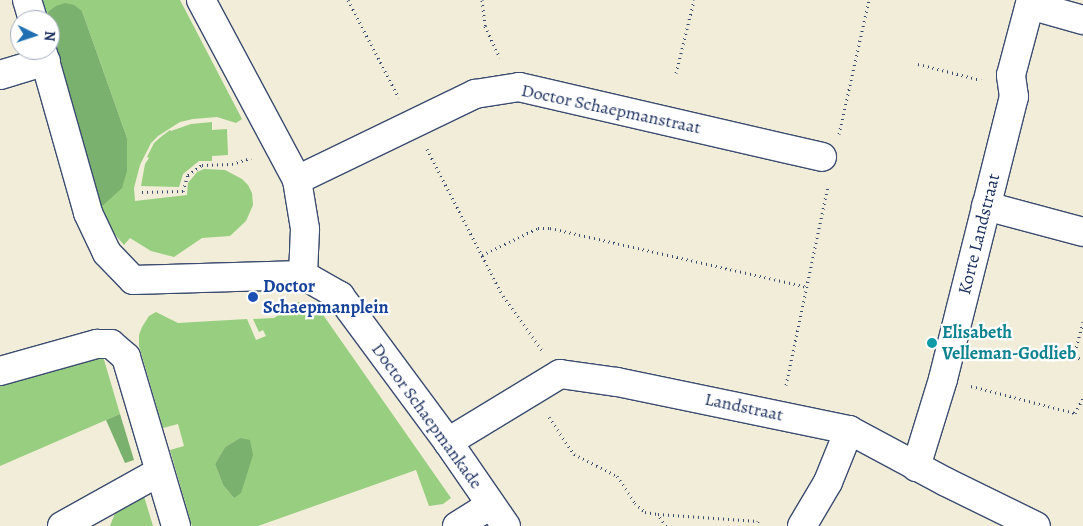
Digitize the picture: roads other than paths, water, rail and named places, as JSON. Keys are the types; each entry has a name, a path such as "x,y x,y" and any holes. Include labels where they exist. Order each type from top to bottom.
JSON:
{"street":[{"path":"45,60 88,213 107,253 133,280 303,275 305,229 297,180 201,0"},
{"path":"1030,3 1083,20"},
{"name":"Korte Landstraat","path":"916,467 943,379 1014,97 1011,75 1030,3"},
{"path":"0,75 33,60"},
{"name":"Doctor Schaepmanstraat","path":"297,180 475,94 519,87 828,158"},
{"path":"986,206 1083,232"},
{"name":"Doctor Schaepmankade","path":"303,275 340,296 448,442 498,516"},
{"path":"0,371 97,344 111,344 126,357 176,526"},
{"name":"Landstraat","path":"448,442 560,374 617,382 849,430 916,467 1036,526"},
{"path":"802,526 828,482 849,430"},
{"path":"62,526 159,472"},
{"path":"457,526 498,516"}],"place":[{"name":"Doctor Schaepmanplein","path":"253,297"},
{"name":"Elisabeth Velleman-Godlieb","path":"932,343"}]}
